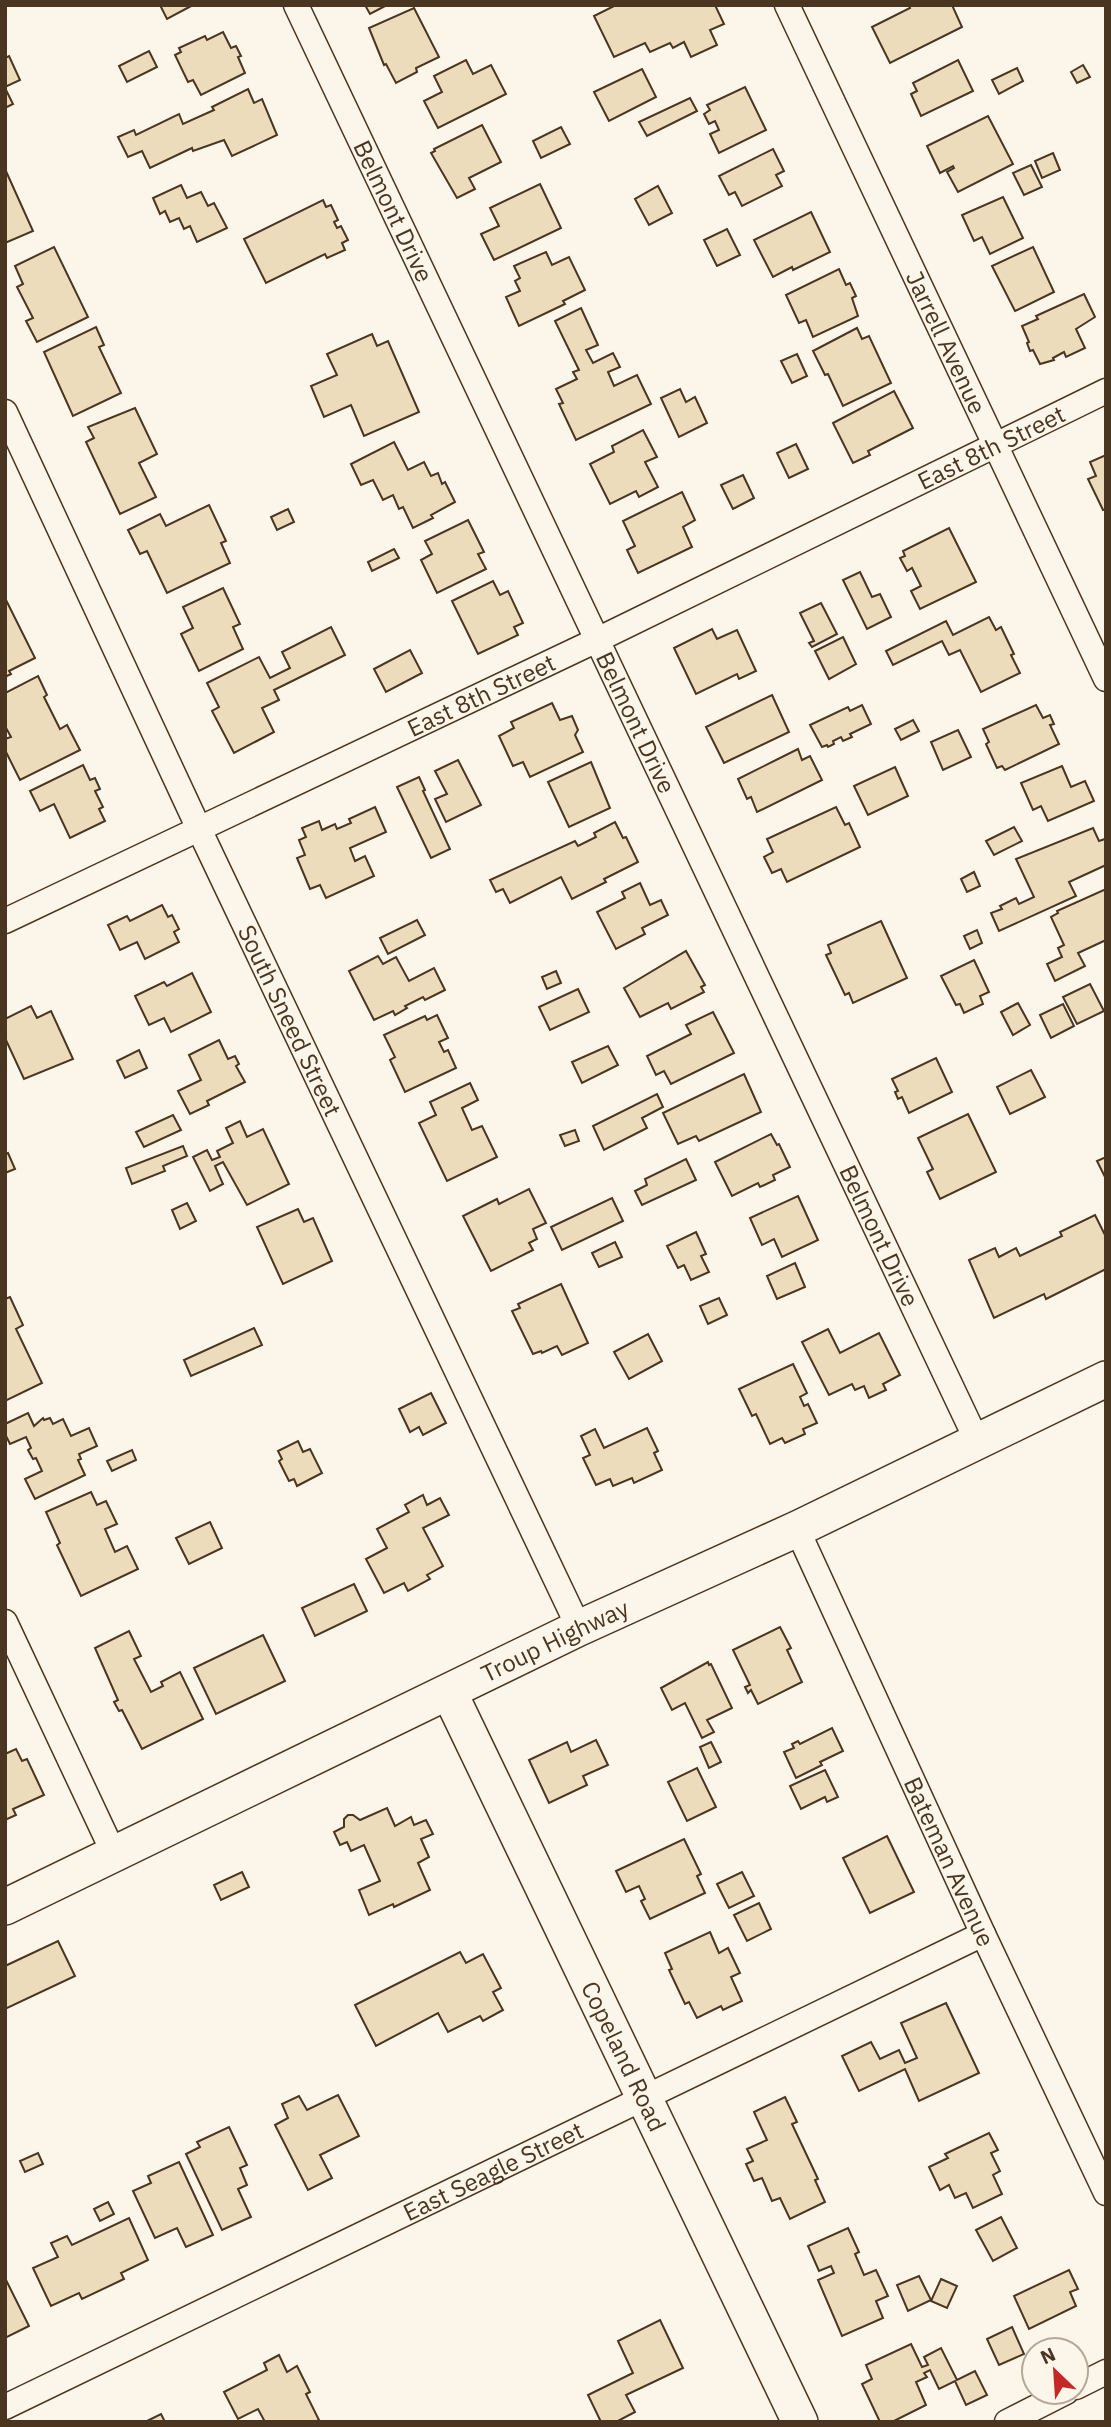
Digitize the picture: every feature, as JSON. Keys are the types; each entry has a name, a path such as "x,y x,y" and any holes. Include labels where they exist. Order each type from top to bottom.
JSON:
{"main road":[{"name":"Troup Highway","path":"5,1908 579,1628 797,1529 1106,1379"},
{"name":"Copeland Road","path":"449,1692 800,2422"}],"street":[{"name":"Belmont Drive","path":"296,5 977,1441"},
{"name":"Jarrell Avenue","path":"787,5 1106,679"},
{"name":"East 8th Street","path":"5,922 597,640 1106,391"},
{"name":"South Sneed Street","path":"5,412 199,829 579,1628"},
{"name":"Bateman Avenue","path":"797,1529 983,1934 1106,2193"},
{"path":"5,1622 115,1856"},
{"name":"East Seagle Street","path":"5,2407 983,1934"},
{"path":"1090,2380 1106,2372"},
{"path":"1007,2422 1038,2406"}],"building":[{"path":"160,5 193,5 167,19"},
{"path":"365,5 387,5 370,14"},
{"path":"616,5 715,5 724,24 710,30 717,45 691,57 684,42 673,48 670,43 650,52 645,43 614,57 594,16"},
{"path":"909,5 952,5 962,27 890,63 872,27 910,8"},
{"path":"414,8 439,57 416,68 417,72 396,83 386,64 384,65 369,28"},
{"path":"223,32 231,48 236,46 245,73 201,95 193,80 188,82 175,55 181,52 179,48 205,36 207,40"},
{"path":"149,51 157,67 127,82 119,66"},
{"path":"9,56 20,80 5,87 5,58"},
{"path":"466,60 473,74 491,65 506,94 438,128 424,101 442,92 434,76"},
{"path":"958,60 973,91 921,116 911,94 917,91 913,83"},
{"path":"1083,65 1090,77 1077,83 1071,72"},
{"path":"1017,68 1023,81 999,94 992,80"},
{"path":"642,69 656,97 609,121 594,92"},
{"path":"745,87 766,130 719,153 710,134 719,130 715,121 709,124 704,114 710,110 707,105"},
{"path":"5,88 13,104 5,108"},
{"path":"248,89 254,103 262,99 277,135 232,156 224,140 193,151 192,148 150,168 142,151 128,157 118,137 134,130 136,135 179,114 183,124 214,110 212,107"},
{"path":"690,98 697,111 647,136 639,122"},
{"path":"988,116 1013,164 958,192 947,172 954,168 953,166 940,173 927,146"},
{"path":"482,125 501,162 469,178 475,189 457,198 431,153"},
{"path":"561,127 570,144 541,158 533,141"},
{"path":"773,149 784,171 776,175 782,186 742,206 735,192 729,195 719,176"},
{"path":"1053,153 1060,170 1042,178 1035,161"},
{"path":"1031,165 1042,187 1024,195 1013,173"},
{"path":"5,169 33,231 5,243"},
{"path":"540,184 561,228 494,260 481,234 499,226 490,208"},
{"path":"181,185 187,198 201,192 208,206 214,203 227,228 197,242 190,226 184,229 179,218 170,222 165,211 160,214 153,198"},
{"path":"658,186 672,213 649,225 635,199"},
{"path":"1003,197 1023,238 990,254 982,237 974,241 962,215"},
{"path":"323,200 326,207 331,205 338,220 334,222 337,228 341,226 348,240 342,243 345,250 327,258 325,254 266,283 244,239"},
{"path":"811,212 830,252 773,277 754,240"},
{"path":"727,229 740,255 717,266 704,240"},
{"path":"54,247 88,317 37,342 26,321 33,318 17,287 23,284 15,266"},
{"path":"1033,247 1054,292 1015,311 992,266"},
{"path":"546,252 552,265 569,257 585,290 563,301 565,304 519,326 506,297 520,291 515,281 520,278 514,266"},
{"path":"839,269 846,285 850,283 856,296 852,298 858,316 813,337 806,320 799,323 786,295"},
{"path":"1084,294 1095,317 1076,329 1085,348 1066,357 1064,352 1053,358 1054,360 1040,364 1033,350 1030,351 1022,326 1038,319 1036,316"},
{"path":"581,308 598,345 586,350 593,363 613,353 620,367 608,372 614,386 637,375 651,404 576,440 559,404 563,403 556,389 577,379 573,372 579,370 555,321"},
{"path":"96,327 104,345 99,347 121,393 73,416 44,352"},
{"path":"857,328 862,339 869,336 891,383 843,406 828,374 825,375 813,351"},
{"path":"372,334 377,346 388,341 419,412 364,436 351,405 324,417 311,386 337,375 327,354"},
{"path":"797,354 807,376 792,383 781,361"},
{"path":"680,389 686,402 695,397 707,423 679,437 661,398"},
{"path":"894,391 913,428 868,451 870,455 853,463 833,423"},
{"path":"135,408 157,454 139,463 156,497 120,514 86,442 94,438 88,427"},
{"path":"643,430 657,457 645,462 658,487 639,497 636,491 610,504 590,464 614,452 612,446"},
{"path":"394,442 408,470 424,462 431,476 438,473 442,484 445,482 455,502 413,528 403,507 399,509 393,495 383,500 373,480 361,485 351,464"},
{"path":"796,444 808,469 789,478 777,453"},
{"path":"1106,455 1106,509 1103,510 1088,479 1096,476 1090,462"},
{"path":"743,475 754,498 733,509 721,485"},
{"path":"682,492 695,520 683,527 692,547 638,573 627,550 635,546 623,521"},
{"path":"209,505 226,541 221,543 230,563 167,593 147,551 140,554 128,530 160,514 166,526"},
{"path":"288,509 294,522 277,530 271,517"},
{"path":"468,520 484,552 478,554 486,569 437,593 421,560 432,554 425,541"},
{"path":"949,528 976,582 920,609 911,591 921,586 912,568 907,571 900,558 905,556 903,551"},
{"path":"394,549 399,558 372,571 368,562"},
{"path":"860,572 872,597 880,594 891,617 867,629 843,580"},
{"path":"493,581 500,595 508,591 523,623 514,627 518,635 478,654 452,601"},
{"path":"223,588 240,624 233,627 243,649 199,671 181,634 193,628 183,607"},
{"path":"5,598 35,658 9,671 11,674 5,677"},
{"path":"821,603 837,634 812,647 809,643 814,641 800,613"},
{"path":"989,617 996,630 1001,627 1020,673 981,692 960,650 949,655 942,641 893,665 886,651 946,621 953,635"},
{"path":"331,627 345,655 274,690 279,700 262,708 274,732 234,753 212,711 219,707 207,683 259,657 270,678 290,668 282,652"},
{"path":"712,629 717,639 737,630 756,671 739,679 737,674 696,694 674,648"},
{"path":"843,637 856,664 829,679 815,651"},
{"path":"410,650 422,673 386,692 374,669"},
{"path":"38,676 47,695 44,697 60,729 67,725 80,750 20,780 5,750 5,739 11,737 5,726 5,693"},
{"path":"772,695 789,732 724,763 706,727"},
{"path":"552,703 560,720 572,716 578,730 575,735 583,752 530,777 523,762 513,766 499,736 514,728 511,722"},
{"path":"862,705 871,724 850,734 852,737 843,741 841,737 833,741 834,744 822,747 810,725 848,707 850,711"},
{"path":"1036,705 1043,718 1050,715 1054,724 1050,725 1059,744 1005,770 1002,766 997,768 986,744 989,742 983,729"},
{"path":"913,720 919,731 901,740 895,729"},
{"path":"958,730 971,757 943,770 931,742"},
{"path":"798,749 802,760 810,756 822,780 757,812 751,797 747,799 738,779"},
{"path":"458,760 481,805 446,822 435,799 447,794 435,771"},
{"path":"591,762 610,808 569,827 548,782"},
{"path":"83,765 90,780 95,778 100,789 95,791 103,807 99,809 105,821 70,838 54,804 40,811 30,791"},
{"path":"1062,766 1071,787 1085,781 1094,801 1048,821 1041,806 1033,810 1021,783"},
{"path":"895,767 908,796 868,815 854,786"},
{"path":"419,777 450,849 431,858 397,787"},
{"path":"375,807 386,832 350,848 355,861 365,856 374,876 326,898 320,885 310,889 297,858 305,855 299,840 306,837 302,828 319,821 322,830 335,824 337,829 351,823 349,819"},
{"path":"836,807 845,825 849,823 860,847 787,882 781,869 772,873 764,857 773,852 767,839"},
{"path":"615,822 638,862 604,879 606,882 572,899 561,877 510,903 503,889 496,892 490,880 575,841 578,846 596,837 594,833"},
{"path":"1014,827 1022,841 994,855 986,841"},
{"path":"1093,828 1099,841 1106,840 1106,865 1069,882 1076,896 999,931 991,913 1002,909 1000,906 1016,898 1019,904 1034,897 1016,859"},
{"path":"974,872 980,886 967,892 961,879"},
{"path":"640,883 650,905 661,900 668,915 642,928 645,934 616,949 597,912 625,898 622,892"},
{"path":"1106,889 1106,940 1078,953 1085,966 1055,981 1047,964 1062,957 1058,948 1064,945 1051,917 1058,913 1057,911"},
{"path":"162,905 168,917 172,915 179,929 174,932 179,942 145,959 137,942 120,950 108,925 127,916 130,921"},
{"path":"417,920 425,935 388,954 380,938"},
{"path":"881,921 907,978 853,1003 849,993 845,995 826,955 831,953 828,945"},
{"path":"977,930 982,943 970,949 964,936"},
{"path":"686,951 705,985 701,987 704,992 671,1009 668,1003 640,1017 624,988"},
{"path":"378,956 383,964 396,957 409,981 434,968 445,990 405,1006 407,1008 395,1015 393,1011 374,1020 349,971"},
{"path":"974,960 989,992 980,996 983,1004 964,1013 960,1004 956,1005 941,976"},
{"path":"556,971 561,983 547,989 542,977"},
{"path":"192,973 211,1012 171,1032 164,1018 149,1025 135,996 164,982 167,986"},
{"path":"1090,984 1104,1011 1077,1024 1063,997"},
{"path":"578,989 589,1012 550,1030 539,1007"},
{"path":"1018,1003 1030,1025 1013,1035 1001,1012"},
{"path":"1063,1004 1074,1026 1051,1038 1040,1015"},
{"path":"31,1006 37,1018 51,1011 73,1059 24,1079 5,1038 5,1019"},
{"path":"713,1012 734,1053 671,1084 664,1071 656,1075 647,1056 691,1034 686,1025"},
{"path":"437,1015 448,1038 439,1042 444,1052 448,1050 456,1068 405,1092 390,1060 395,1057 384,1035 425,1016 427,1020"},
{"path":"219,1040 228,1059 235,1056 239,1064 236,1066 245,1082 207,1101 209,1105 190,1114 178,1091 201,1080 189,1055"},
{"path":"608,1046 618,1065 582,1083 572,1062"},
{"path":"139,1050 147,1068 125,1078 117,1061"},
{"path":"936,1058 952,1092 909,1113 902,1097 898,1099 895,1092 898,1091 892,1079"},
{"path":"1031,1070 1045,1097 1010,1114 997,1087"},
{"path":"744,1074 761,1112 699,1141 696,1136 678,1144 663,1113"},
{"path":"470,1083 478,1100 462,1108 472,1130 482,1126 497,1157 447,1181 419,1123 436,1115 430,1102"},
{"path":"657,1094 663,1107 642,1118 647,1128 604,1150 593,1126"},
{"path":"968,1114 996,1172 940,1199 927,1172 933,1169 918,1138"},
{"path":"173,1115 181,1130 144,1147 136,1132"},
{"path":"240,1121 247,1137 263,1129 289,1184 247,1205 223,1162 215,1166 223,1184 210,1191 193,1157 207,1150 212,1160 220,1157 217,1151 233,1143 226,1128"},
{"path":"575,1130 579,1141 565,1146 560,1135"},
{"path":"771,1134 790,1167 773,1175 775,1180 760,1187 758,1183 732,1196 715,1162"},
{"path":"183,1146 187,1156 163,1166 165,1171 132,1184 126,1168"},
{"path":"8,1153 15,1169 5,1173 5,1154"},
{"path":"1106,1157 1106,1179 1097,1161"},
{"path":"686,1159 696,1180 642,1205 635,1191 647,1185 645,1179"},
{"path":"529,1189 546,1223 533,1229 537,1239 529,1243 533,1250 491,1271 463,1216 497,1199 499,1204"},
{"path":"798,1196 818,1240 782,1257 774,1239 762,1245 750,1218"},
{"path":"612,1198 623,1221 562,1250 551,1227"},
{"path":"187,1203 196,1221 180,1229 172,1210"},
{"path":"298,1209 304,1222 313,1218 332,1261 283,1284 257,1227"},
{"path":"1095,1215 1106,1237 1106,1269 1046,1299 1044,1294 994,1318 969,1260 995,1248 999,1257 1016,1248 1020,1256 1062,1236 1060,1232"},
{"path":"696,1232 706,1254 701,1256 709,1272 691,1280 684,1265 678,1268 667,1246"},
{"path":"615,1242 622,1257 599,1267 592,1253"},
{"path":"795,1263 805,1287 777,1299 767,1276"},
{"path":"561,1284 588,1343 562,1355 557,1346 533,1354 512,1311 520,1308 518,1304"},
{"path":"10,1297 23,1325 16,1329 42,1383 5,1401 5,1299"},
{"path":"719,1298 727,1315 708,1324 700,1306"},
{"path":"254,1328 262,1345 191,1376 184,1360"},
{"path":"828,1329 840,1353 879,1333 900,1375 883,1384 886,1390 869,1398 864,1386 855,1390 852,1384 829,1395 802,1342"},
{"path":"648,1334 662,1361 629,1379 614,1352"},
{"path":"793,1364 807,1393 800,1397 804,1406 808,1404 817,1423 803,1429 805,1434 785,1443 782,1438 770,1444 756,1414 752,1416 739,1389"},
{"path":"431,1393 446,1423 423,1435 419,1427 410,1432 399,1409"},
{"path":"28,1413 34,1426 43,1418 50,1418 53,1424 63,1419 71,1436 89,1428 97,1446 79,1454 81,1459 78,1460 85,1475 35,1499 25,1479 42,1471 36,1458 33,1459 28,1450 31,1448 26,1437 10,1444 5,1434 5,1424"},
{"path":"647,1428 658,1451 654,1453 662,1470 634,1483 632,1478 613,1486 610,1479 596,1485 583,1458 590,1455 581,1436 595,1429 604,1448"},
{"path":"298,1441 303,1452 310,1449 322,1473 297,1486 294,1479 289,1481 279,1461 282,1459 278,1451"},
{"path":"132,1450 136,1460 112,1471 107,1461"},
{"path":"91,1492 97,1505 106,1501 117,1524 105,1529 115,1552 127,1546 138,1569 81,1596 57,1545 60,1543 46,1512"},
{"path":"423,1495 427,1505 440,1498 449,1515 423,1528 443,1566 427,1575 430,1579 408,1591 404,1583 384,1593 366,1559 387,1548 377,1529 409,1512 405,1505"},
{"path":"210,1522 222,1548 189,1564 176,1538"},
{"path":"354,1584 367,1611 315,1636 302,1608"},
{"path":"780,1627 791,1648 787,1650 802,1682 758,1704 751,1690 748,1693 745,1687 750,1685 733,1650"},
{"path":"129,1631 141,1656 134,1659 151,1692 163,1686 161,1682 180,1672 203,1719 142,1749 122,1710 119,1711 114,1702 118,1700 95,1648"},
{"path":"263,1635 285,1681 216,1714 194,1668"},
{"path":"708,1662 732,1708 707,1720 714,1732 702,1738 685,1703 672,1710 661,1688"},
{"path":"832,1728 843,1751 796,1778 784,1752 794,1748 792,1744 798,1741 800,1744"},
{"path":"596,1740 608,1765 583,1776 587,1785 549,1803 529,1760 567,1742 571,1752"},
{"path":"711,1742 721,1762 709,1768 700,1747"},
{"path":"16,1749 22,1761 27,1759 44,1795 13,1809 16,1815 5,1820 5,1754"},
{"path":"697,1768 716,1807 687,1821 668,1782"},
{"path":"825,1770 838,1797 827,1802 825,1797 801,1809 790,1786"},
{"path":"387,1808 395,1826 411,1817 414,1825 426,1820 433,1834 421,1839 429,1857 418,1863 430,1890 369,1915 359,1890 380,1881 364,1845 351,1851 347,1842 340,1845 334,1832 344,1827 344,1819 348,1815 360,1820"},
{"path":"887,1836 914,1892 870,1913 843,1858"},
{"path":"684,1839 701,1874 697,1876 705,1893 650,1919 641,1901 645,1899 639,1886 626,1892 616,1871"},
{"path":"242,1872 249,1887 221,1900 214,1885"},
{"path":"742,1872 754,1896 729,1908 717,1884"},
{"path":"759,1903 771,1929 747,1941 734,1915"},
{"path":"710,1932 719,1953 728,1948 740,1973 731,1977 742,2001 723,2010 721,2006 697,2018 689,2002 685,2004 669,1970 672,1969 665,1953"},
{"path":"58,1941 75,1976 5,2009 5,1966"},
{"path":"460,1952 466,1963 483,1954 501,1988 493,1992 503,2010 483,2021 480,2016 448,2032 438,2013 376,2046 355,2005"},
{"path":"946,2003 979,2073 919,2101 905,2069 859,2091 842,2056 871,2042 880,2059 899,2050 905,2063 917,2058 901,2023"},
{"path":"338,2095 359,2136 320,2155 332,2178 308,2190 275,2125 288,2118 282,2104 299,2096 307,2110"},
{"path":"785,2097 797,2122 792,2124 818,2179 815,2180 825,2202 790,2219 780,2198 772,2201 762,2178 754,2181 746,2164 753,2161 747,2149 767,2140 754,2112"},
{"path":"229,2127 247,2165 240,2168 247,2185 238,2189 251,2217 222,2230 186,2154 200,2147 197,2142"},
{"path":"989,2133 998,2150 991,2153 1000,2171 993,2175 1002,2194 973,2208 966,2193 955,2198 949,2185 940,2190 929,2167 948,2158 945,2154"},
{"path":"38,2153 43,2164 25,2172 20,2161"},
{"path":"179,2162 213,2235 186,2247 177,2228 155,2238 133,2191 151,2183 148,2176"},
{"path":"108,2202 114,2214 100,2221 94,2209"},
{"path":"1001,2217 1017,2248 993,2261 976,2230"},
{"path":"129,2218 148,2260 121,2273 124,2279 82,2299 79,2293 51,2306 33,2268 58,2257 51,2243 67,2236 72,2245"},
{"path":"848,2228 859,2252 855,2254 864,2275 876,2270 888,2296 876,2301 883,2318 842,2336 818,2280 834,2273 831,2266 819,2271 808,2246"},
{"path":"1069,2270 1078,2289 1070,2292 1076,2306 1029,2329 1014,2296"},
{"path":"919,2276 931,2300 908,2311 897,2285"},
{"path":"5,2278 29,2326 5,2338"},
{"path":"941,2279 957,2286 947,2308 931,2301"},
{"path":"660,2320 683,2368 626,2395 635,2412 616,2422 601,2422 588,2395 633,2373 618,2341"},
{"path":"1012,2327 1020,2345 1020,2356 999,2365 987,2339"},
{"path":"911,2344 922,2367 928,2365 924,2357 941,2348 957,2380 975,2371 987,2395 966,2405 955,2381 939,2389 930,2370 924,2373 927,2377 916,2382 926,2405 892,2422 880,2422 862,2384 872,2379 866,2365"},
{"path":"279,2355 287,2372 297,2366 310,2392 306,2394 319,2420 265,2422 258,2409 238,2419 224,2392 267,2370 264,2363"},
{"path":"161,2414 165,2422 145,2422"}]}
